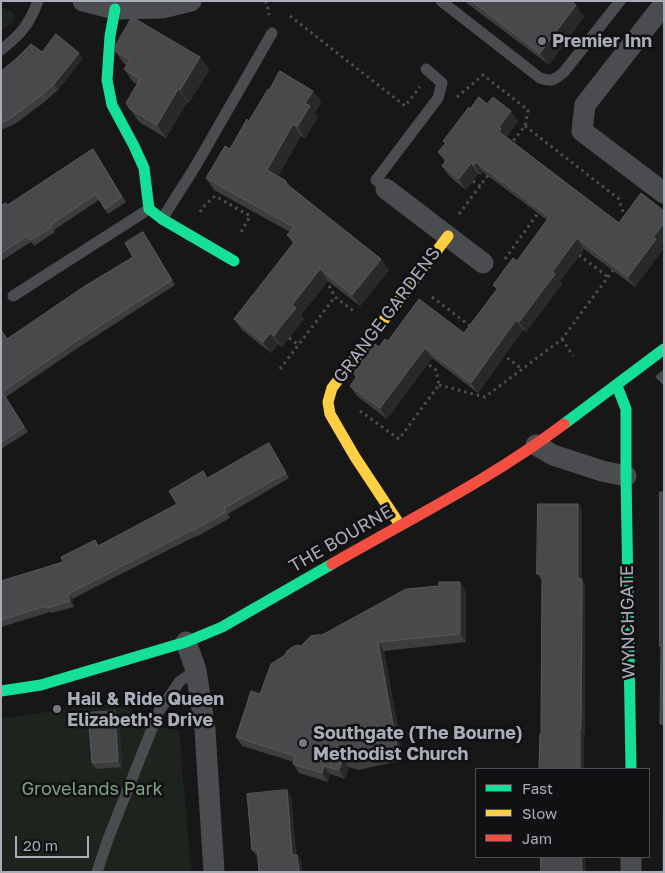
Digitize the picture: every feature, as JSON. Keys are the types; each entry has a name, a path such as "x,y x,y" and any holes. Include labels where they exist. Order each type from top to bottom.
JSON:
{"street":[{"path":"83,1 115,9 191,1"},
{"path":"664,4 585,105 582,131 664,193"},
{"path":"115,9 110,36 106,80 112,105 144,168 149,209 230,259"},
{"name":"GRANGE GARDENS","path":"386,188 483,263"},
{"name":"GRANGE GARDENS","path":"400,525 355,457 330,414 328,402 331,390 446,234"},
{"name":"THE BOURNE","path":"1,691 41,685 186,642 222,628 478,482 536,445 664,349"},
{"name":"WYNCHGATE","path":"616,386 626,406 631,768"},
{"path":"536,445 553,455 602,471 626,476"},
{"path":"186,642 196,670 205,730 214,872"},
{"path":"631,858 631,872"}],"lane":[{"path":"1,50 22,32 33,14 38,1"},
{"path":"441,1 540,78 549,81 564,72 620,1"},
{"path":"162,218 195,167 272,33"},
{"path":"386,188 376,180 438,98 442,83 429,71"},
{"path":"13,296 149,209"},
{"path":"97,872 108,839 159,711 180,681 196,670"}],"path":[{"path":"290,16 406,106 429,71"},
{"path":"453,100 483,75 528,110 525,126 507,150"},
{"path":"525,126 619,199 626,226"},
{"path":"510,132 517,136"},
{"path":"446,234 493,169"},
{"path":"473,180 480,186"},
{"path":"187,234 203,207 215,196 250,216 230,259"},
{"path":"483,263 496,272 538,213"},
{"path":"579,255 608,277"},
{"path":"439,385 485,397 562,339 614,269"},
{"path":"280,369 335,297 324,275"},
{"path":"412,282 478,332"},
{"path":"289,338 298,345"},
{"path":"562,339 573,356"},
{"path":"496,350 522,369"},
{"path":"331,390 399,439 439,385 436,370 422,360"}],"green space":[{"path":"1,9 12,11 15,17 12,23 1,30"},
{"name":"Grovelands Park","path":"125,702 146,726 179,730 191,872 1,872 1,718"}],"building":[{"name":"Premier Inn","path":"472,1 571,1 576,5 540,53"},
{"path":"132,17 200,57 157,125 130,109 126,103 140,79 124,69 130,60 115,51 115,47"},
{"path":"56,34 79,53 54,84 11,118 1,123 1,71 31,44 42,52"},
{"path":"280,71 313,91 305,103 310,106 297,127 293,124 267,170 286,181 285,183 381,259 352,295 320,269 292,305 296,308 274,336 270,333 263,342 234,319 295,241 287,235 294,227 206,178 225,146 230,149 247,119 249,121"},
{"path":"479,97 487,104 493,97 511,111 499,127 501,129 499,132 619,223 641,193 664,211 664,223 653,237 656,239 628,277 577,238 552,272 555,274 519,322 516,320 471,383 425,348 380,408 350,386 357,376 353,373 375,344 379,347 385,339 388,341 419,299 464,333 498,288 493,285 513,258 517,261 549,217 476,162 474,165 471,163 459,179 442,166 447,159 438,152 446,143 443,141"},
{"path":"93,149 122,197 105,209 96,194 50,225 52,227 30,240 27,236 1,253 1,205 6,203 7,205"},
{"path":"143,232 172,280 73,343 2,392 24,427 1,442 1,330 7,339 85,286 133,257 125,243"},
{"path":"664,370 664,385 656,377"},
{"path":"269,443 286,473 224,508 226,512 192,531 68,594 70,601 47,608 46,606 1,620 1,581 63,562 61,557 95,540 98,546 177,504 169,491 203,471 207,478"},
{"path":"660,492 664,492 664,724 660,724"},
{"path":"538,504 578,504 578,579 582,579 580,768 539,768 542,574 537,574"},
{"path":"439,582 460,582 460,634 378,642 398,752 352,762 343,759 339,770 324,766 322,773 293,764 295,756 236,737 251,691 260,694 271,664 285,655 287,651 297,645 301,646 311,636 322,635 406,589 439,586"},
{"path":"115,711 118,761 92,763 88,713"},
{"path":"664,724 664,872 663,872"},
{"path":"287,790 292,855 297,855 299,872 259,872 257,849 252,850 247,794"},
{"path":"541,858 581,858 582,872 541,872"}],"traffic: fast":[{"path":"115,9 110,36 107,80 112,105 144,168 149,209 162,219 234,261"},
{"path":"564,424 664,349"},
{"path":"617,386 626,409 631,768"},
{"path":"1,691 41,685 186,642 222,627 332,564"}],"traffic: slow":[{"path":"400,525 355,457 330,414 328,402 332,388 448,236"}],"traffic: jam":[{"path":"332,564 479,481 564,424"}],"place":[{"name":"Premier Inn","path":"542,41"},
{"name":"Hail & Ride Queen Elizabeth's Drive","path":"57,709"},
{"name":"Southgate (The Bourne) Methodist Church","path":"303,743"}]}
